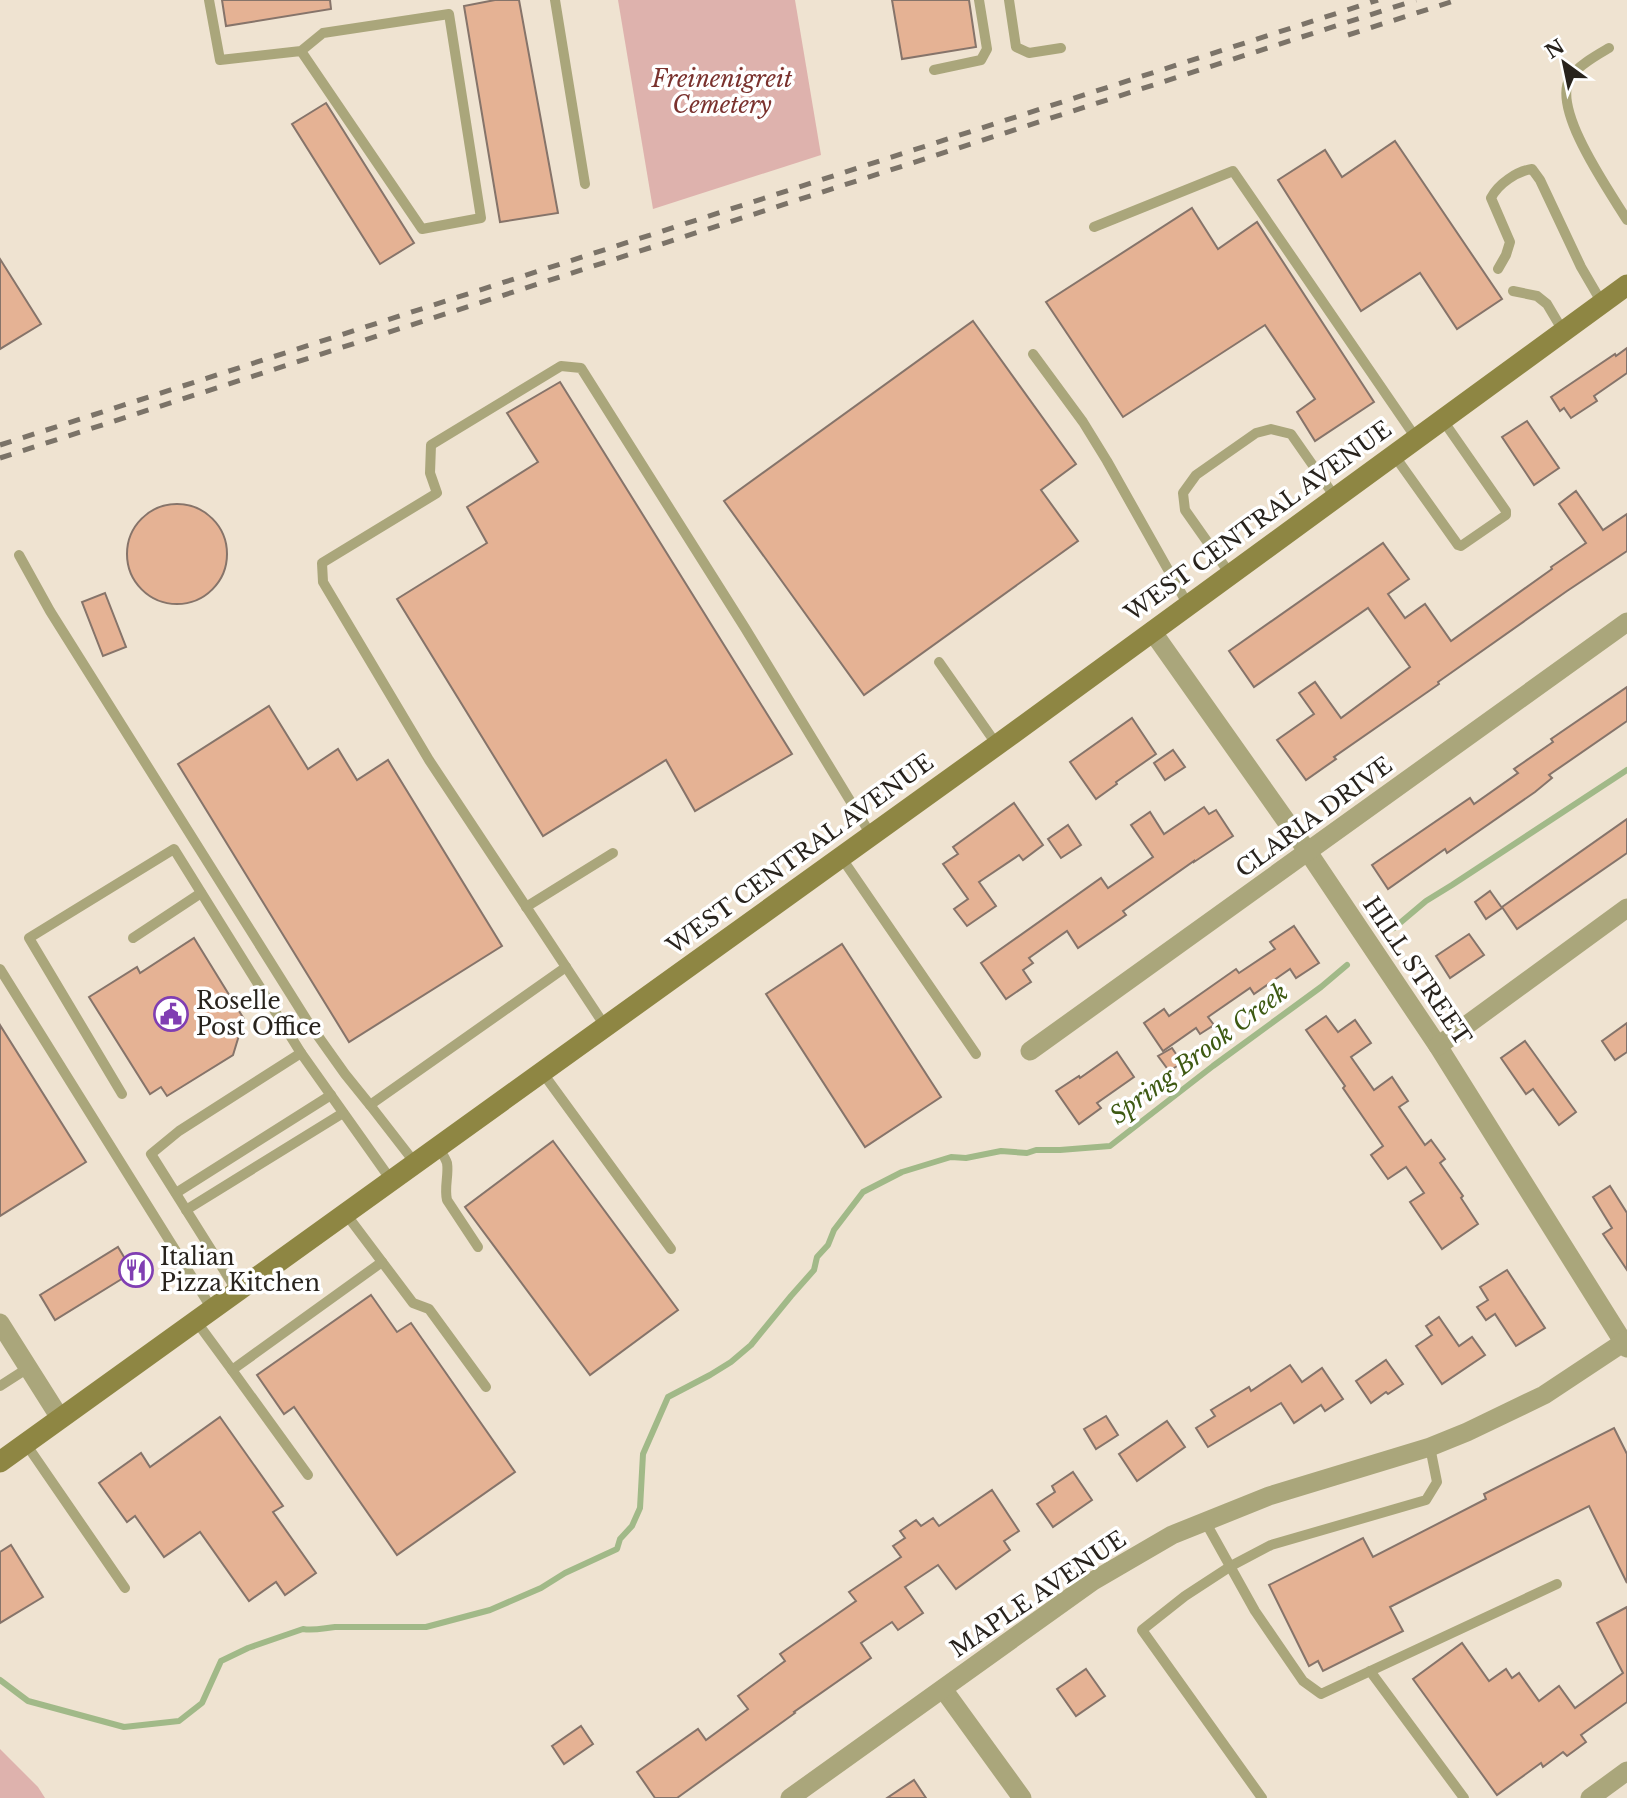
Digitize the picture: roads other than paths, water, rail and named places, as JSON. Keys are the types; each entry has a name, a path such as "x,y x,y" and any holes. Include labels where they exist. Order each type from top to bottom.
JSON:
{"street":[{"name":"WEST CENTRAL AVENUE","path":"0,1462 997,745 1627,285"},
{"name":"CLARIA DRIVE","path":"1030,1051 1627,622"},
{"name":"HILL STREET","path":"1152,631 1308,852 1438,1046 1626,1343"},
{"path":"1438,1046 1627,908"},
{"path":"0,1323 60,1419"},
{"name":"MAPLE AVENUE","path":"790,1798 1093,1581 1172,1535 1269,1496 1430,1447 1467,1433 1544,1395 1626,1343"},
{"path":"943,1689 1022,1798"},
{"path":"1590,1798 1627,1771"}],"lane":[{"path":"209,0 220,60 301,51 323,33 449,14 481,218 422,229 301,51"},
{"path":"555,0 585,184"},
{"path":"933,70 981,60 987,49 979,0"},
{"path":"1009,0 1016,47 1029,53 1061,48"},
{"path":"1609,48 1586,62 1570,78 1566,96 1583,148 1627,220"},
{"path":"1498,269 1510,242 1491,198 1495,190 1522,170 1532,169 1602,303"},
{"path":"1094,227 1233,171 1416,438"},
{"path":"1513,291 1537,296 1547,304 1563,331"},
{"path":"1032,355 1083,422 1188,605"},
{"path":"605,1026 429,760 323,582 323,563 437,493 430,473 431,445 561,366 581,368 745,628 871,835"},
{"path":"1393,455 1458,545 1461,546 1506,515 1506,511 1442,419"},
{"path":"1230,574 1185,510 1184,493 1196,475 1256,433 1271,429 1291,434 1335,497"},
{"path":"19,555 57,622 308,1022 415,1163"},
{"path":"939,662 997,745"},
{"path":"122,1094 29,938 174,849 301,1053 391,1180"},
{"path":"526,907 613,853"},
{"path":"841,857 976,1054"},
{"path":"133,938 201,893"},
{"path":"370,1105 566,967"},
{"path":"0,969 204,1315 232,1370 308,1475"},
{"path":"237,1292 151,1154 179,1130 301,1053"},
{"path":"542,1072 671,1249"},
{"path":"176,1193 331,1095"},
{"path":"186,1210 344,1113"},
{"path":"438,1147 446,1161 447,1200 478,1247"},
{"path":"345,1213 413,1303 429,1309 485,1387"},
{"path":"232,1370 382,1262"},
{"path":"0,1386 28,1368"},
{"path":"25,1443 125,1588"},
{"path":"1262,1798 1142,1630 1231,1566 1270,1545 1426,1500 1437,1482 1430,1447"},
{"path":"1206,1523 1255,1611 1303,1681 1321,1694 1557,1584"},
{"path":"1370,1671 1464,1798"}],"waterway":[{"name":"Spring Brook Creek","path":"1394,928 1426,901 1627,770"},
{"name":"Spring Brook Creek","path":"0,1680 28,1701 124,1727 179,1721 202,1703 221,1661 248,1648 303,1629 426,1627 490,1610 541,1588 565,1573 617,1549 620,1539 632,1526 640,1508 643,1454 668,1397 731,1362 751,1345 814,1270 817,1257 863,1192 902,1172 951,1157 966,1158 1001,1151 1027,1153 1036,1150 1110,1146 1347,965"}],"railway":[{"path":"0,445 1378,0"},
{"path":"0,458 1416,0"},
{"path":"1348,35 1457,0"}],"place":[{"name":"Roselle Post Office","path":"171,1014"},
{"name":"Italian Pizza Kitchen","path":"136,1270"}],"park label":[{"name":"Freinenigreit Cemetery","path":"722,92"}]}
